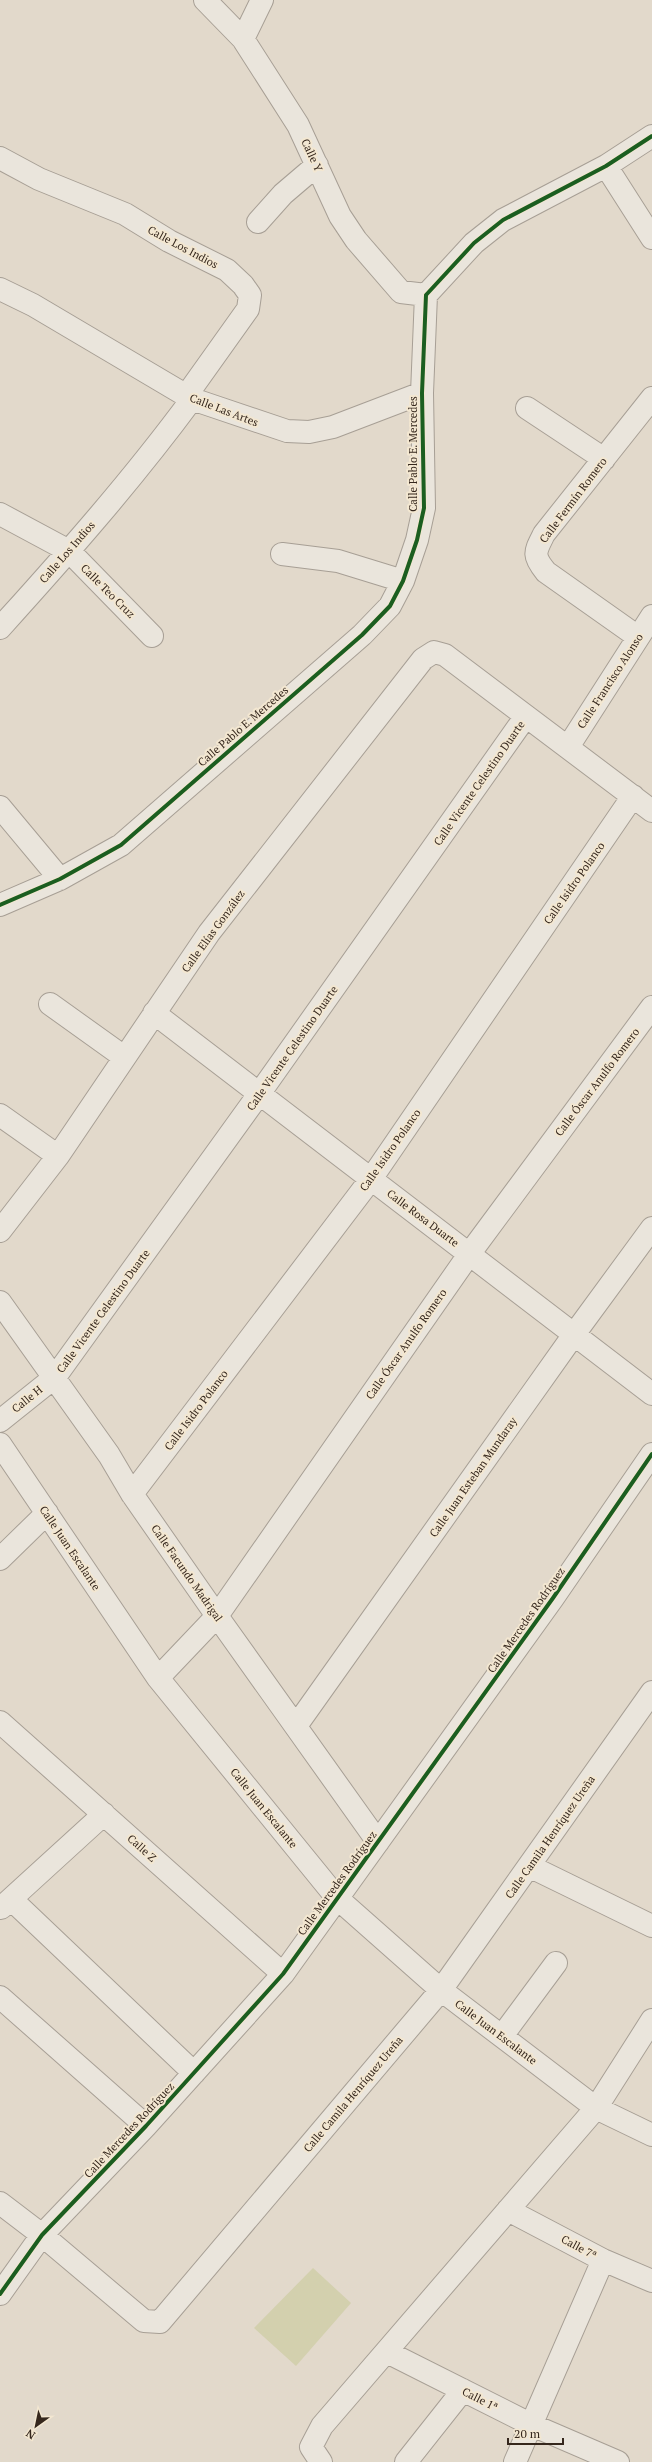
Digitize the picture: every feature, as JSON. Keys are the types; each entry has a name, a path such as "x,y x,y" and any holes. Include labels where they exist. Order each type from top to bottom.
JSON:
{"street":[{"name":"Calle Y","path":"204,0 243,39 298,125 340,216 373,261 402,292 426,295"},
{"path":"243,39 262,0"},
{"path":"426,295 474,243 503,220 606,166 652,136"},
{"name":"Calle Los Indios","path":"0,158 39,179 125,214 169,241 227,270 243,284 250,295 248,309 167,434 69,551 0,628"},
{"path":"258,222 283,194 317,165"},
{"path":"606,166 652,238"},
{"name":"Calle Las Artes","path":"0,289 33,305 190,398 266,426 287,431 309,432 333,427 422,393"},
{"name":"Calle Pablo E. Mercedes","path":"0,905 60,879 127,840 362,635 390,606 403,581 417,540 424,508 422,393 426,295"},
{"name":"Calle Fermín Romero","path":"638,637 546,572 536,560 536,550 544,534 652,398"},
{"path":"527,408 604,459"},
{"name":"Calle Teo Cruz","path":"0,514 69,551 152,636"},
{"path":"282,554 338,561 403,581"},
{"name":"Calle Francisco Alonso","path":"568,747 652,616"},
{"name":"Calle Elías González","path":"0,1231 58,1156 209,933 423,659 434,652 445,655 526,716"},
{"path":"526,716 652,811"},
{"name":"Calle Vicente Celestino Duarte","path":"55,1377 259,1094 526,716"},
{"name":"Calle Isidro Polanco","path":"132,1494 371,1179 634,796"},
{"path":"0,807 60,879"},
{"path":"50,1004 124,1057"},
{"name":"Calle Óscar Anulfo Romero","path":"158,1678 217,1616 470,1253 652,1008"},
{"name":"Calle Rosa Duarte","path":"154,1013 575,1333 652,1394"},
{"path":"0,1115 58,1156"},
{"name":"Calle Juan Esteban Mundaray","path":"296,1726 575,1333 652,1228"},
{"name":"Calle Facundo Madrigal","path":"0,1302 55,1377 109,1456 132,1494 217,1616 378,1842"},
{"name":"Calle H","path":"0,1421 55,1377"},
{"name":"Calle Juan Escalante","path":"0,1444 158,1678 337,1898 441,1990 596,2108 652,2135"},
{"name":"Calle Mercedes Rodríguez","path":"0,2294 42,2235 146,2126 282,1974 553,1598 652,1454"},
{"path":"0,1559 47,1513"},
{"name":"Calle Camila Henríquez Ureña","path":"0,2203 42,2235 144,2322 160,2322 441,1990 652,1692"},
{"name":"Calle Z","path":"0,1722 282,1974"},
{"path":"104,1814 6,1904 194,2072"},
{"path":"529,1866 652,1926"},
{"path":"502,2036 556,1963"},
{"path":"0,1997 146,2126"},
{"path":"321,2462 311,2447 322,2426 596,2108 652,2020"},
{"name":"Calle 7ª","path":"508,2210 603,2260 652,2281"},
{"path":"515,2462 603,2260"},
{"name":"Calle 1ª","path":"387,2352 532,2425 618,2462"},
{"path":"406,2462 463,2390"}],"shaded area":[{"path":"313,2268 351,2303 296,2366 254,2328"}],"cycle path":[{"path":"0,905 60,879 121,845 362,635 390,606 403,581 417,540 424,508 422,393 426,295 474,243 503,220 606,166 652,136"},
{"path":"0,2294 42,2235 146,2126 283,1974 553,1598 652,1454"}]}
